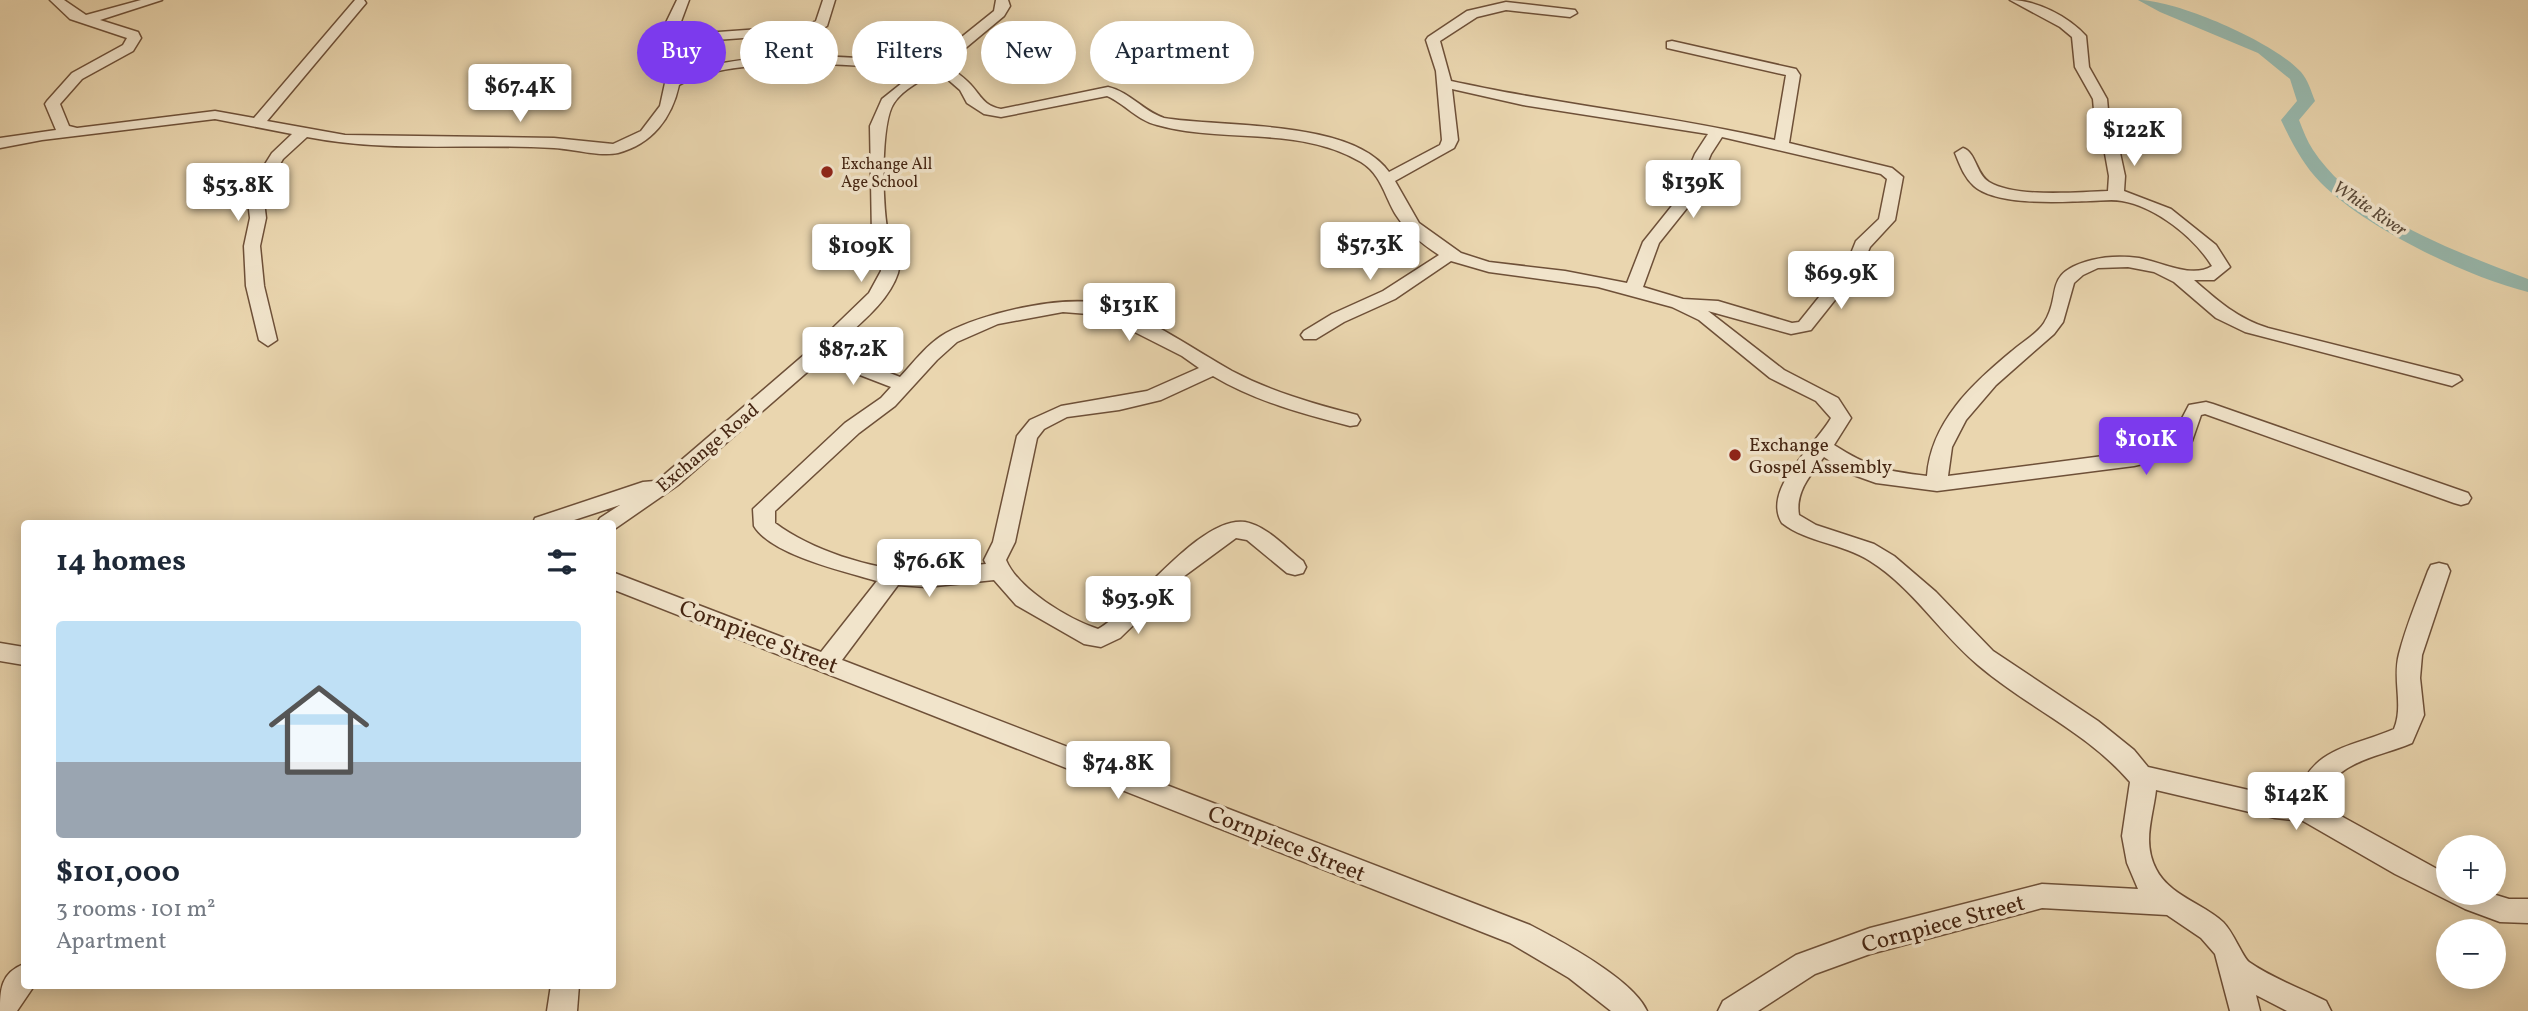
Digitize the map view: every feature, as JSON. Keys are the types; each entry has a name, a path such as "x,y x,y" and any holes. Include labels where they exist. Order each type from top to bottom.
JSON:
{"street":[{"path":"56,0 68,12 84,20 122,31 134,38 128,48 77,76 52,104 63,129 76,133"},
{"path":"84,20 156,0"},
{"path":"673,21 683,0"},
{"path":"726,35 808,30 822,23 829,0"},
{"name":"Exchange Road","path":"967,39 999,13 1004,4 1002,0"},
{"path":"2016,0 2065,24 2079,36 2082,67 2114,131 2110,143 2117,173 2116,193 2120,196"},
{"path":"258,122 359,3"},
{"path":"1387,179 1446,148 1450,140 1440,56 1434,49 1433,40 1451,30 1463,18 1506,6 1570,13"},
{"path":"1672,45 1779,67 1794,75 1781,146"},
{"path":"726,68 776,62 852,61"},
{"path":"961,84 972,100 989,111 1009,113 1108,91 1146,118 1160,122 1191,127 1278,133 1332,144 1366,159 1387,179 1407,219 1427,238 1451,254 1500,269 1550,274 1682,304 1718,306 1782,327 1799,329 1805,326 1856,262 1862,245 1887,220 1895,184 1892,174 1717,132 1523,101 1443,83"},
{"path":"0,143 42,135 207,116 258,122 345,141 554,143 615,149 646,134 667,107 672,84"},
{"name":"Exchange Road","path":"612,520 671,480 819,352 876,296 886,282 890,265 880,236 877,126 887,102 910,84"},
{"path":"1633,291 1651,242 1683,203 1703,154 1717,132"},
{"path":"268,340 254,273 252,246 258,218 256,193 277,156 303,133"},
{"path":"1937,484 1943,443 1952,426 2000,370 2049,329 2055,319 2062,285 2067,278 2092,265 2115,261 2208,276 2221,267 2210,249 2165,212 2120,196 2022,194 1988,188 1970,173 1963,153"},
{"path":"1310,335 1338,318 1389,295 1451,254"},
{"path":"2171,272 2233,321 2275,335 2452,380"},
{"path":"1682,304 1727,334 1774,372 1835,406 1841,418 1793,486 1787,513 1791,520 1801,526 1853,543 1884,560 1925,594 1968,643 1991,663 2100,736 2142,776 2274,807 2307,810 2436,882"},
{"path":"1000,572 972,572 913,579 893,576 783,541 765,526 764,509 852,428 888,402 930,356 951,338 993,319 1063,307 1105,310 1233,380 1268,396 1311,411 1350,420"},
{"path":"819,352 902,386"},
{"path":"1213,367 1198,378 1168,391 1131,402 1067,409 1035,425 1027,436 1004,542 995,560 1000,572 1024,599 1092,638 1101,638 1112,632 1210,543 1232,530 1250,532 1295,567"},
{"path":"1821,446 1856,468 1884,478 1937,484 2133,459 2175,450 2184,438 2191,414 2196,409 2206,408 2461,498"},
{"path":"552,520 671,480"},
{"path":"2307,810 2318,776 2327,765 2343,756 2364,752 2403,736 2412,715 2408,678 2410,654 2440,571"},
{"path":"827,662 893,576"},
{"name":"Cornpiece Street","path":"616,582 1520,934 1606,986 1632,1011"},
{"path":"0,652 21,656"},
{"path":"2142,776 2144,788 2134,828 2138,859 2148,881 2170,903 2217,935 2235,969 2245,1011"},
{"name":"Cornpiece Street","path":"1733,1011 1806,964 1870,941 2042,896 2170,903"},
{"path":"2487,905 2512,912 2528,911"},
{"path":"2235,969 2316,1011"},
{"path":"1,1011 21,981"},
{"path":"562,1011 565,989"}],"waterway":[{"name":"White River","path":"2146,0 2245,40 2281,61 2296,76 2306,101 2290,120 2304,151 2327,179 2356,203 2425,244 2528,286"}],"place":[{"name":"Exchange All Age School","path":"827,172"},
{"name":"Exchange Gospel Assembly","path":"1735,455"}]}
